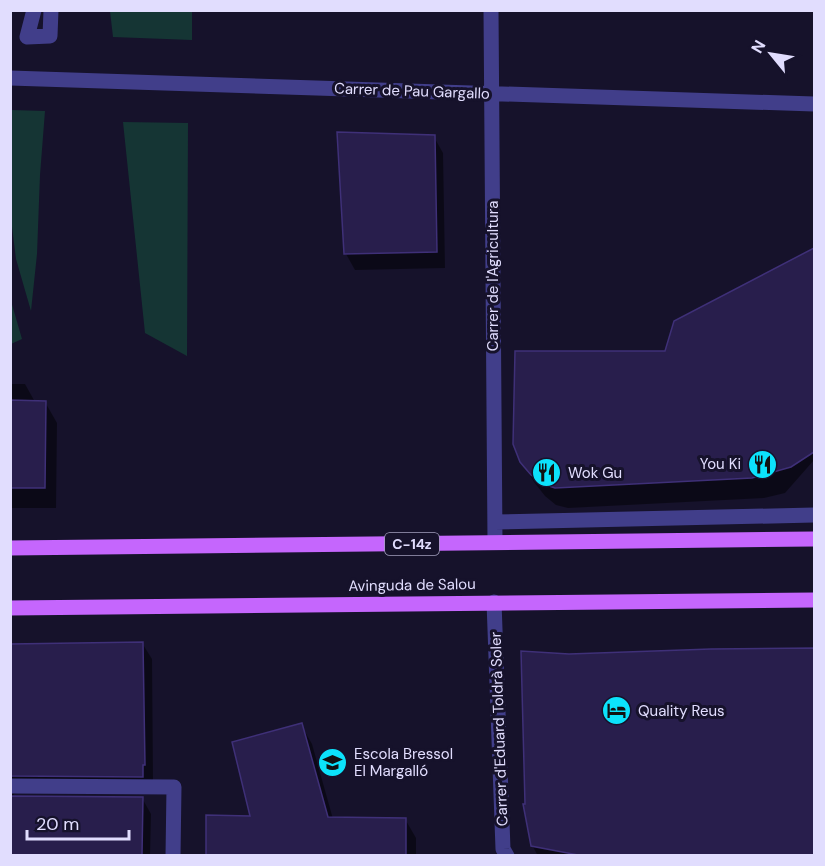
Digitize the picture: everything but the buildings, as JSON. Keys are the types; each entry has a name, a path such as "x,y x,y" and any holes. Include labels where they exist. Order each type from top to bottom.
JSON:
{"main road":[{"name":"C-14z","path":"10,548 814,539"},
{"name":"Avinguda de Salou","path":"10,608 814,600"}],"street":[{"path":"34,10 27,37 50,36 51,10"},
{"name":"Carrer de l'Agricultura","path":"491,10 495,543"},
{"name":"Carrer de Pau Gargallo","path":"10,78 814,104"},
{"path":"495,522 814,515"},
{"name":"Carrer d'Eduard Toldrà Soler","path":"494,602 503,849 507,855"},
{"path":"10,786 174,787 173,855"}],"green space":[{"path":"110,11 192,12 192,40 113,37"},
{"path":"11,110 45,111 37,254 31,311 16,259 11,219"},
{"path":"123,122 188,123 187,356 145,333"},
{"path":"11,301 22,339 10,344"}],"place":[{"name":"You Ki","path":"762,464"},
{"name":"Wok Gu","path":"547,473"},
{"name":"Quality Reus","path":"617,711"},
{"name":"Escola Bressol El Margalló","path":"333,763"}]}
